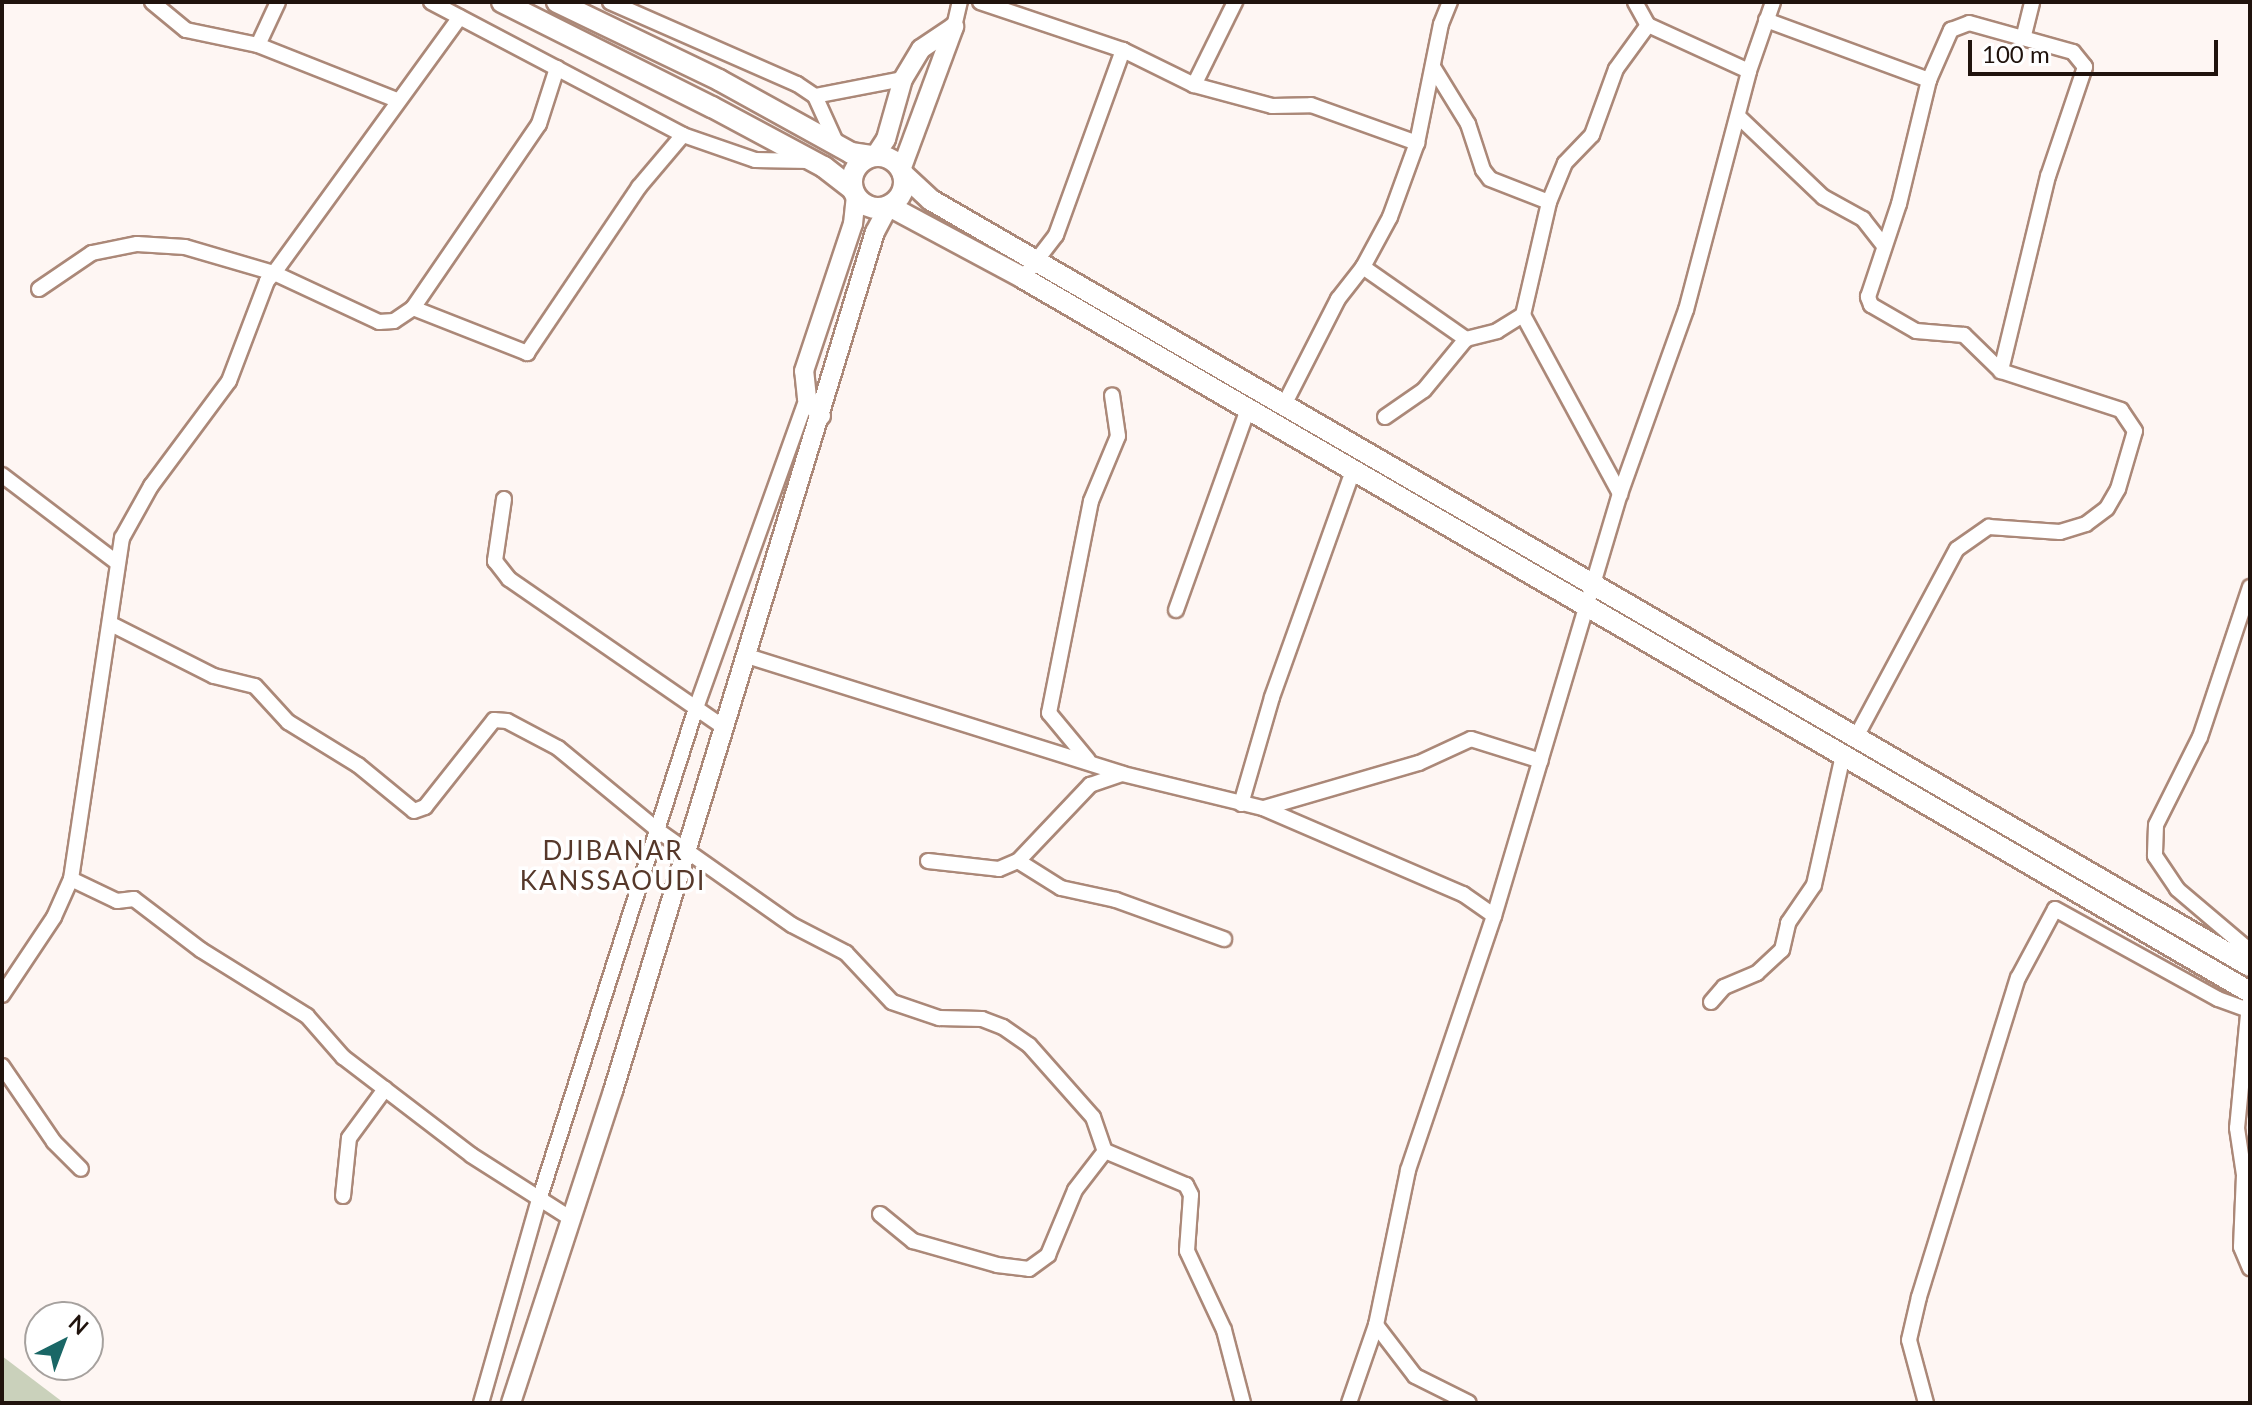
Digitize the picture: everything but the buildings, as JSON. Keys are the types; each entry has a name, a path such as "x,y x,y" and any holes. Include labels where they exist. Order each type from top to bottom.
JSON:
{"main road":[{"path":"502,2 712,107 812,161 871,207 889,206 1023,278 2070,887 2250,998"},
{"path":"557,2 719,80 835,140 851,153 889,158 931,200 2250,966"},
{"path":"712,107 719,80"},
{"path":"854,193 854,171 874,156"},
{"path":"889,206 902,194 902,172"}],"street":[{"path":"152,2 186,30 258,45 397,100"},
{"path":"258,45 278,2"},
{"path":"431,2 683,135 755,160 812,161"},
{"path":"610,2 758,64 815,96 835,140"},
{"path":"902,172 960,2"},
{"path":"980,2 1123,50 1194,85 1272,106 1311,105 1417,143"},
{"path":"1194,85 1235,2"},
{"path":"1284,405 1338,299 1363,267 1390,217 1417,143 1450,2"},
{"path":"1635,2 1648,25 1749,71"},
{"path":"1349,1403 1376,1325 1408,1170 1494,916 1589,608 1620,494 1686,310 1749,71 1773,2"},
{"path":"2024,35 2032,2"},
{"path":"2,995 54,917 71,879 94,713 113,625 115,561 143,499 229,381 274,273 460,17"},
{"path":"1766,20 1929,80"},
{"path":"1620,494 1523,315 1549,202 1565,163 1592,135 1616,69 1648,25"},
{"path":"1856,737 1957,549 1989,527 2060,532 2086,524 2107,508 2118,489 2135,431 2131,418 2121,410 2001,371 1964,335 1916,331 1871,305 1883,245 1899,204 1929,80 1951,30 1959,25 2024,35 2073,52 2085,67 2048,176 2001,371"},
{"path":"874,156 886,139 903,79 921,49 954,27"},
{"path":"1023,278 1056,235 1123,50"},
{"path":"1433,67 1468,124 1483,170 1490,179 1549,202"},
{"path":"39,289 92,253 137,244 185,247 274,273 379,322 394,321 413,308 539,124 557,68"},
{"path":"815,96 903,79"},
{"path":"1739,117 1823,197 1863,219 1883,245"},
{"path":"413,308 527,353 639,187 683,135"},
{"path":"481,1403 539,1200 660,832 696,708 807,398 804,371 853,224 854,193"},
{"path":"511,1403 686,850 721,725 821,416 875,232 889,206"},
{"path":"1363,267 1466,339"},
{"path":"1385,417 1424,390 1466,339 1497,331 1523,315"},
{"path":"1091,763 1049,713 1091,501 1118,436 1112,395"},
{"path":"807,398 821,416"},
{"path":"1176,610 1248,409"},
{"path":"1241,804 1272,697 1353,471"},
{"path":"2,475 115,561"},
{"path":"504,499 495,561 509,579 721,725"},
{"path":"2250,587 2200,737 2156,825 2155,856 2177,889 2250,951"},
{"path":"113,625 214,676 255,686 288,722 358,765 414,811 425,807 454,766 500,719 558,748 660,832 792,925 846,953 892,1002 939,1018 982,1019 1016,1036 1093,1117 1105,1151 1186,1185 1191,1195 1187,1251 1224,1330 1243,1403"},
{"path":"744,655 1123,774 1263,808 1463,894 1494,916"},
{"path":"1263,808 1419,763 1471,739 1541,761"},
{"path":"1711,1002 1724,987 1757,973 1782,950 1788,923 1814,885 1843,755"},
{"path":"928,861 999,869 1018,861 1090,785 1123,774"},
{"path":"1018,861 1061,888 1116,900 1224,939"},
{"path":"71,879 102,896 134,899 201,950 307,1016 343,1057 539,1200 570,1218"},
{"path":"1926,1403 1909,1340 1919,1297 2018,978 2070,887"},
{"path":"2055,909 2218,999 2250,998 2237,1128 2244,1175 2241,1247 2250,1268"},
{"path":"2,1066 54,1142 81,1169"},
{"path":"343,1196 349,1138 385,1089"},
{"path":"880,1214 913,1241 997,1265 1029,1269 1048,1255 1075,1190 1105,1151"},
{"path":"1376,1325 1415,1376 1469,1403"}],"green space":[{"path":"2,1356 24,1373 24,1381 35,1381 64,1403 2,1403"}],"district":[{"name":"DJIBANAR KANSSAOUDI","path":"613,866"}]}
